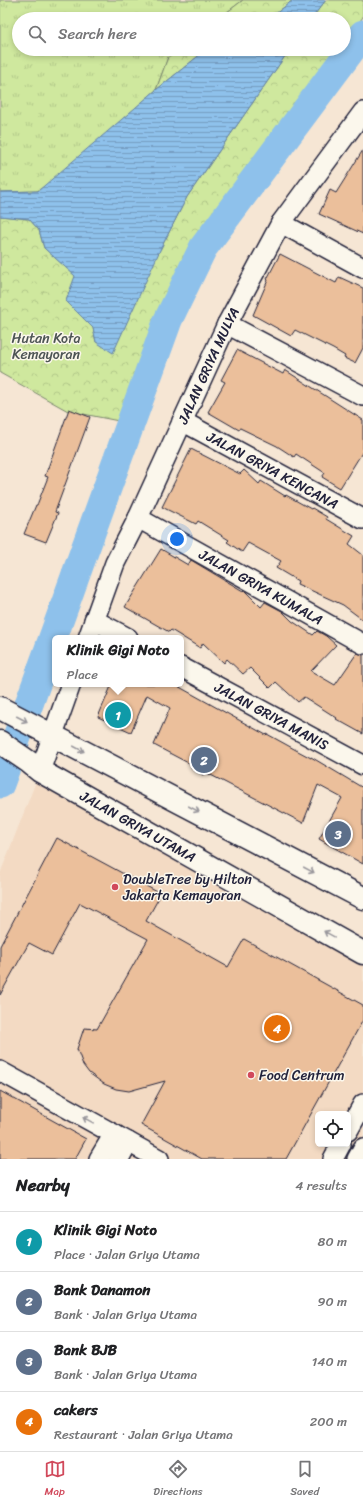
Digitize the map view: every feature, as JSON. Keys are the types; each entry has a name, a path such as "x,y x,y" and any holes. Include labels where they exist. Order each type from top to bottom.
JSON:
{"main road":[{"path":"0,708 363,898"},
{"name":"JALAN GRIYA UTAMA","path":"0,742 35,766 363,953"}],"street":[{"name":"JALAN GRIYA MULYA","path":"89,635 115,563 138,518 227,324 281,223 356,134 363,112"},
{"path":"281,223 363,268"},
{"path":"227,324 363,396"},
{"name":"JALAN GRIYA KENCANA","path":"182,420 363,520"},
{"name":"JALAN GRIYA KUMALA","path":"138,518 363,644"},
{"path":"94,620 122,635"},
{"name":"JALAN GRIYA MANIS","path":"184,669 363,765"},
{"path":"35,766 70,687"},
{"path":"0,1071 159,1159"},
{"path":"351,1126 363,1104"},
{"path":"99,1159 121,1138"},
{"path":"119,1159 121,1138"},
{"path":"333,1159 339,1147"},
{"path":"357,1159 363,1148"}],"shaded area":[{"path":"40,771 363,953 363,1159 0,1159 0,874"}],"green space":[{"path":"0,0 243,0 227,12 12,12 12,56 169,56 156,90 48,184 37,191 0,192"},
{"path":"243,0 293,0 278,12 227,12"},
{"path":"326,0 363,0 363,17 351,33 351,12 317,12"},
{"path":"198,56 156,90 168,57"},
{"name":"Hutan Kota Kemayoran","path":"285,56 335,56 202,234 174,292 124,422 68,411 0,373 0,216 29,219 39,230 44,248 76,276 66,301 93,328 96,342 161,248 187,197"}],"water":[{"path":"293,0 326,0 317,12 278,12"},
{"path":"198,56 285,56 187,197 161,248 113,353 96,342 93,328 66,301 75,276 44,248 39,230 29,219 0,216 0,192 38,191 156,90"}],"building":[{"path":"363,150 363,234 319,214 330,190 336,193"},
{"path":"280,254 336,283 339,277 363,288 363,348 355,363 344,358 345,356 333,349 295,330 291,336 253,315 268,280 267,279"},
{"path":"237,350 283,374 285,370 363,420 363,451 340,488 322,477 325,473 296,454 294,457 277,446 240,428 239,430 208,412 225,382 221,380"},
{"path":"69,409 90,417 55,512 58,513 46,542 24,534 48,477 45,476"},
{"path":"191,449 240,474 244,470 259,484 261,481 285,496 286,495 311,509 312,508 327,517 326,519 354,536 349,544 363,555 363,620 343,605 297,584 298,581 276,568 281,561 248,543 242,552 227,542 229,540 198,521 196,524 162,507"},
{"path":"161,549 188,565 191,560 243,591 244,590 261,607 265,602 282,611 292,621 313,635 317,631 326,636 336,645 311,671 335,685 357,653 363,655 363,734 336,719 337,718 304,697 298,702 276,682 270,688 250,668 243,674 227,659 224,663 203,643 200,648 184,638 184,635 179,635 171,630 169,632 125,607"},
{"path":"111,687 179,687 266,735 267,734 311,757 363,788 363,864 319,839 342,798 318,785 303,823 205,772 203,775 191,767 192,765 154,745 170,708 147,695 131,732 98,717"},
{"path":"57,838 161,894 146,921 228,967 244,939 363,1005 363,1020 286,1159 202,1159 141,1125 165,1081 129,1091 116,1089 104,1084 89,1073 83,1065 77,1049 84,1028 97,1029 148,939 80,903 52,955 29,943 0,995 0,946"},
{"path":"0,1091 86,1139 75,1159 0,1159"}],"waterway":[{"path":"351,50 363,34"},
{"path":"54,635 168,320 203,248 347,56"},
{"path":"0,784 52,640"}],"place":[{"name":"Klinik Gigi Noto","path":"118,715"},
{"name":"Bank Danamon","path":"204,760"},
{"name":"Bank BJB","path":"338,834"},
{"name":"DoubleTree by Hilton Jakarta Kemayoran","path":"115,887"},
{"name":"cakers","path":"277,1028"},
{"name":"Food Centrum","path":"251,1075"}]}
